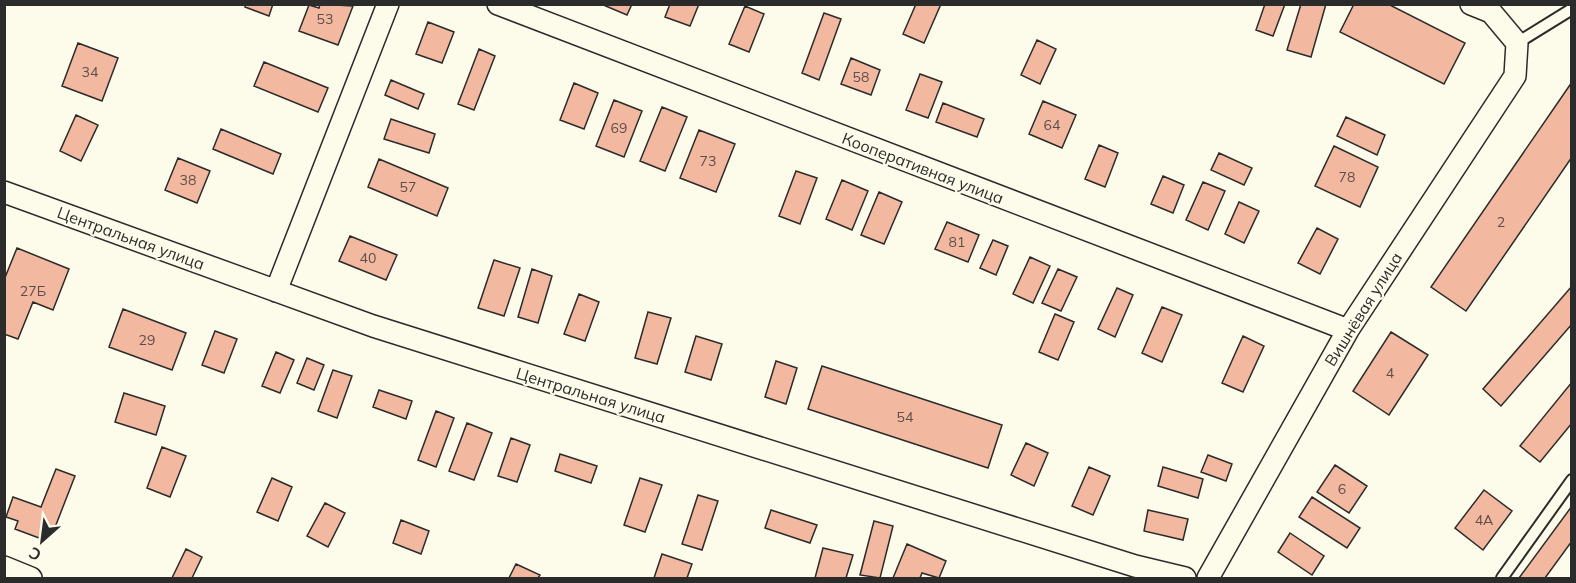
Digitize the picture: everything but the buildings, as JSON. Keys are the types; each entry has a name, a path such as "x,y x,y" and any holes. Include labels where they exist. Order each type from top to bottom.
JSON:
{"street":[{"path":"276,291 388,4"},
{"name":"Кооперативная улица","path":"498,4 1348,330"},
{"path":"1471,4 1491,12 1517,43"},
{"name":"Вишнёвая улица","path":"1208,579 1348,330 1515,76 1517,43"},
{"name":"Центральная улица","path":"4,192 373,326 1135,566 1185,579"},
{"path":"4,567 31,579"}],"lane":[{"path":"1517,43 1572,9"},
{"path":"1502,579 1572,480"}]}
